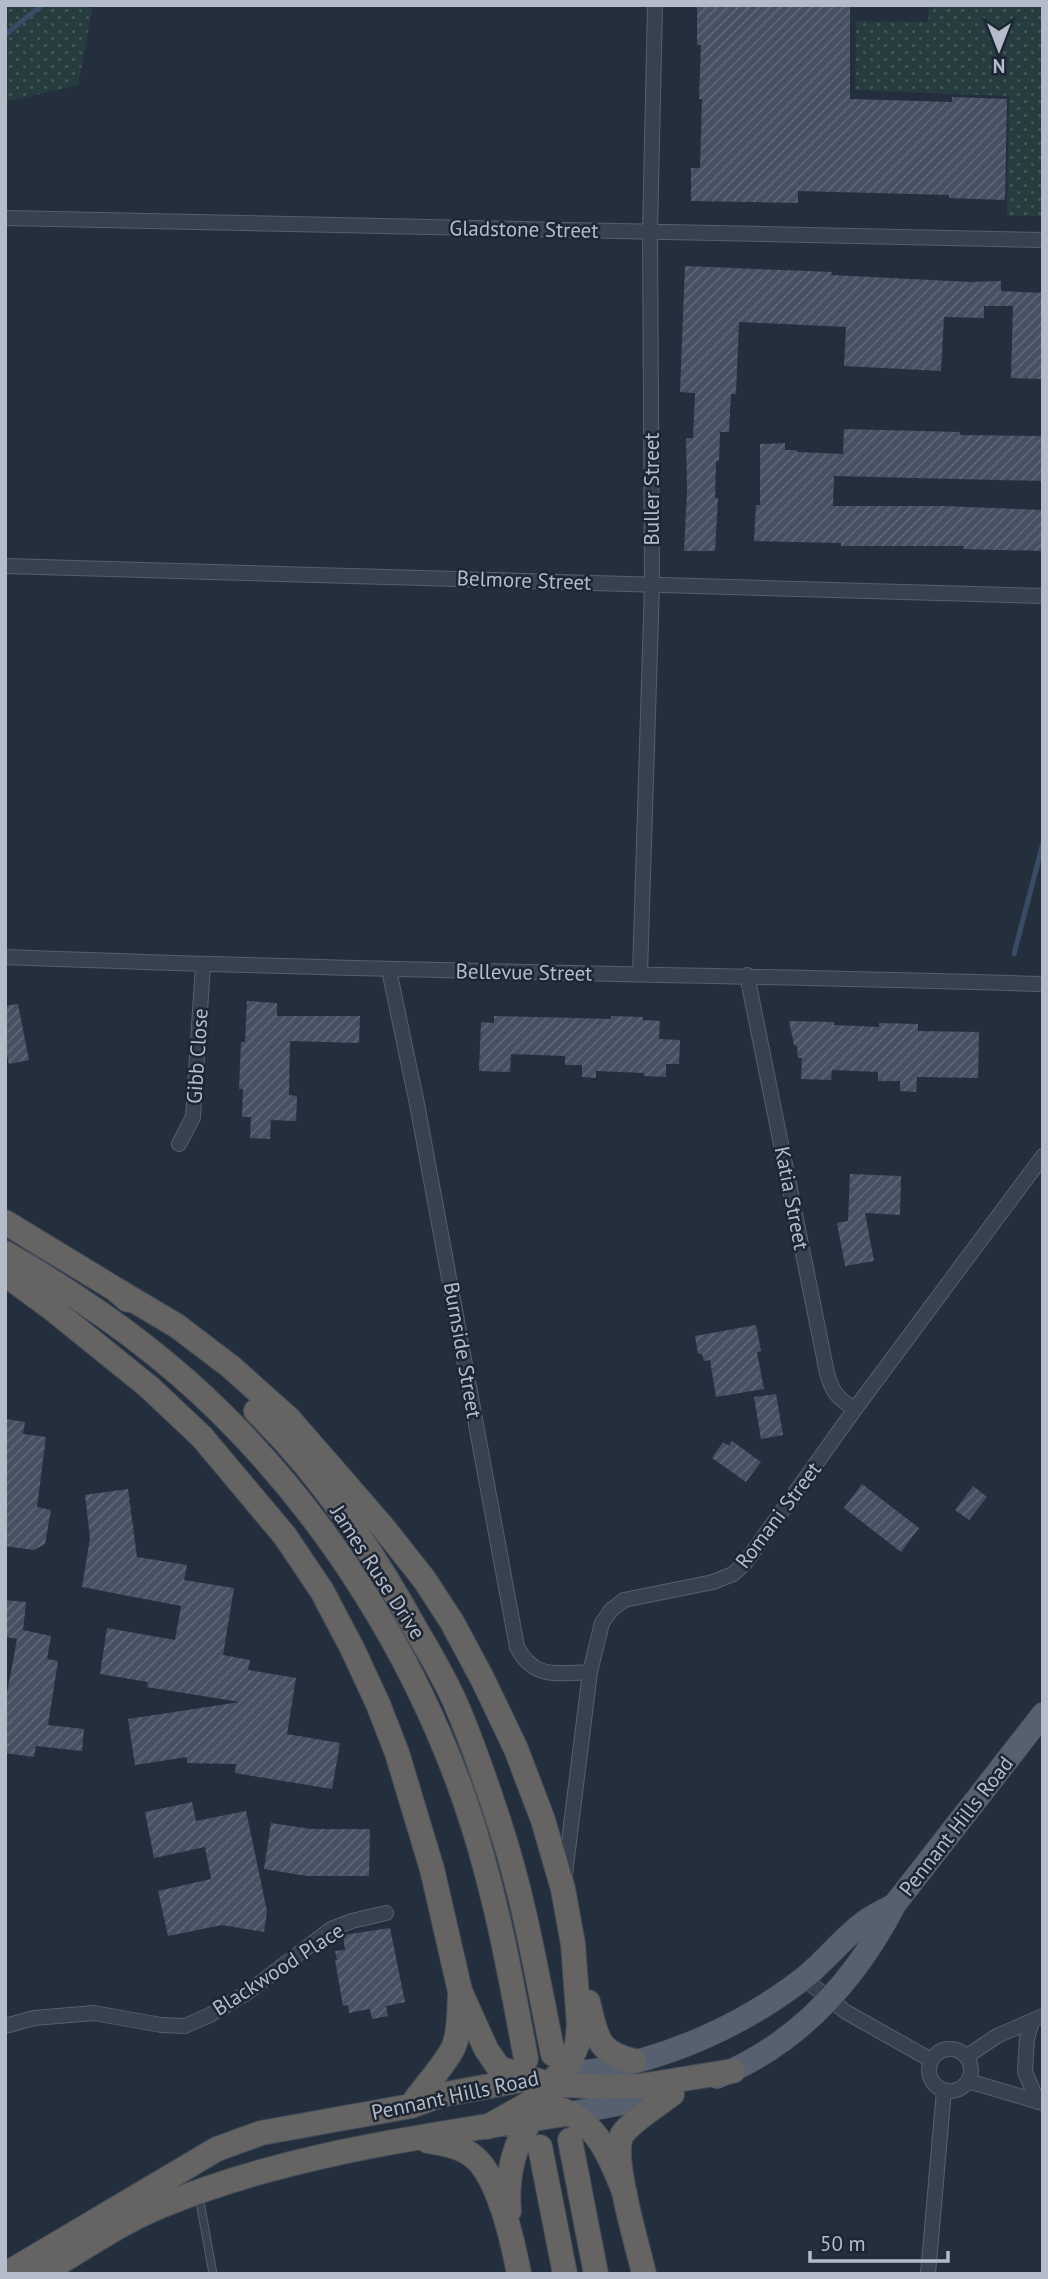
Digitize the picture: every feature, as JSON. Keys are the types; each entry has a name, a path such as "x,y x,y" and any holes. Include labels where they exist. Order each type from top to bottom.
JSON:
{"highway":[{"name":"James Ruse Drive","path":"5,1222 115,1289 171,1333 224,1380 277,1432 331,1498 394,1589 454,1700 500,1822 532,1949 543,2085"},
{"name":"James Ruse Drive","path":"5,1253 63,1287 120,1328 170,1367 221,1413 269,1464 354,1576 390,1634 416,1684 465,1801 488,1875 543,2085"},
{"path":"5,1274 138,1378 202,1437 285,1536 322,1591 358,1661 397,1753 432,1869 460,1991 486,2049 499,2068 543,2085 640,2086 733,2071"},
{"path":"115,1289 199,1342 289,1419 382,1526 424,1580 452,1622 482,1678 516,1749 543,1820 563,1889 573,1944 597,2037 609,2053 634,2061"},
{"path":"511,2236 508,2184 514,2155 543,2085 573,2056 579,2025 573,1944"},
{"path":"411,2106 448,2057 455,2043 460,1991"},
{"name":"Pennant Hills Road","path":"6,2274 217,2149 261,2133 411,2106 444,2110 508,2100 543,2085"},
{"name":"Pennant Hills Road","path":"543,2085 572,2113"},
{"name":"Pennant Hills Road","path":"40,2274 160,2206 283,2165 355,2148 487,2127 543,2085"},
{"path":"644,2274 625,2194 619,2154 621,2138 630,2126 672,2094"},
{"path":"572,2113 585,2123 605,2146 625,2194"},
{"path":"417,2138 459,2149 476,2158 493,2184 511,2236 519,2274"},
{"path":"570,2140 596,2274"},
{"path":"540,2147 565,2274"}],"main road":[{"name":"Pennant Hills Road","path":"572,2113 672,2094 733,2071 787,2038 829,2001 854,1970 879,1935 895,1904 1043,1714"},
{"name":"Pennant Hills Road","path":"543,2085 690,2044 723,2028 803,1978 862,1924 895,1904"}],"street":[{"name":"Buller Street","path":"640,973 652,583 650,232 655,5"},
{"name":"Gladstone Street","path":"5,218 1043,240"},
{"name":"Belmore Street","path":"5,566 1043,596"},
{"name":"Bellevue Street","path":"5,957 203,965 747,975 1043,985"},
{"name":"Gibb Close","path":"179,1144 193,1117 203,965"},
{"name":"Burnside Street","path":"389,970 420,1118 517,1647 524,1659 535,1669 548,1674 590,1672"},
{"name":"Katia Street","path":"747,975 827,1373 831,1389 838,1398 855,1409"},
{"name":"Romani Street","path":"563,1889 590,1672 602,1623 611,1609 624,1600 713,1582 733,1574 745,1563 855,1409 1043,1156"},
{"name":"Blackwood Place","path":"5,2026 34,2018 94,2013 161,2025 185,2026 210,2015 248,1992 331,1929 386,1913"},
{"path":"803,1978 829,2001 931,2060"},
{"path":"967,2056 998,2036 1037,2018"},
{"path":"1037,2018 1027,2039 1025,2072 1041,2102"},
{"path":"941,2050 961,2051 967,2056 972,2068 968,2081 958,2090 937,2087 929,2075 931,2060 941,2050"},
{"path":"968,2081 1041,2102"},
{"path":"928,2274 944,2090"}],"lane":[{"path":"198,2192 213,2274"}],"green space":[{"path":"5,5 93,5 78,85 5,102"},
{"path":"929,5 1043,5 1043,216 1007,216 1009,96 855,90 856,21 928,22"}],"building":[{"path":"697,5 850,5 850,99 952,102 952,97 1007,99 1005,200 949,198 949,195 798,191 798,203 691,201 691,168 700,168 702,99 699,99 701,45 697,45"},
{"path":"685,266 832,272 831,275 971,282 1001,281 1001,291 1043,293 1043,379 1011,378 1013,306 984,306 984,318 944,317 941,371 844,366 846,327 739,322 736,394 731,394 729,432 720,432 719,461 716,461 715,498 718,498 715,551 684,551 686,438 693,438 695,393 680,392"},
{"path":"844,429 1043,436 1043,481 834,476 833,506 1043,510 1043,551 963,549 964,546 841,546 841,543 754,541 756,505 760,505 760,444 785,443 785,450 843,454"},
{"path":"247,1001 277,1003 277,1016 360,1016 359,1043 290,1041 289,1095 297,1096 296,1121 271,1120 270,1139 250,1138 251,1117 242,1117 243,1089 239,1089 241,1042 245,1042"},
{"path":"18,1004 29,1060 9,1064 5,1048 5,1006"},
{"path":"494,1016 611,1019 611,1016 643,1017 643,1020 660,1021 659,1039 680,1040 679,1064 666,1064 666,1077 644,1076 644,1073 596,1071 596,1078 582,1077 582,1065 565,1065 565,1056 511,1054 510,1072 479,1071 481,1022 494,1023"},
{"path":"789,1021 879,1027 879,1023 918,1024 918,1031 979,1032 978,1078 917,1077 916,1092 900,1091 900,1081 878,1081 878,1072 832,1070 831,1080 801,1079 802,1058 798,1058"},
{"path":"850,1174 901,1176 900,1215 865,1213 874,1261 845,1266 837,1223 848,1221"},
{"path":"756,1325 761,1351 757,1352 764,1389 716,1397 710,1360 704,1361 702,1354 698,1354 695,1336"},
{"path":"776,1394 783,1435 761,1439 754,1397"},
{"path":"5,1419 25,1422 23,1434 46,1437 37,1507 51,1510 45,1544 34,1550 5,1546"},
{"path":"732,1441 761,1462 746,1482 712,1458 723,1442 729,1446"},
{"path":"862,1484 919,1528 901,1552 844,1508"},
{"path":"973,1486 987,1497 969,1520 955,1510"},
{"path":"128,1489 137,1557 187,1565 184,1580 234,1588 223,1655 250,1660 248,1670 296,1678 287,1734 340,1743 332,1789 235,1773 236,1764 187,1763 187,1757 135,1765 128,1719 240,1702 147,1687 148,1682 100,1674 107,1628 175,1640 181,1606 82,1587 90,1538 85,1495"},
{"path":"5,1600 26,1602 23,1630 51,1636 47,1659 58,1661 48,1725 84,1729 82,1751 36,1746 34,1757 5,1753 5,1704 17,1639 5,1637"},
{"path":"192,1802 196,1821 246,1811 267,1911 264,1932 222,1925 168,1936 158,1891 211,1879 205,1847 154,1858 145,1812"},
{"path":"271,1823 311,1829 370,1829 369,1876 307,1876 264,1869"},
{"path":"390,1928 405,2002 386,2006 388,2016 372,2019 370,2009 349,2013 348,2005 343,2006 335,1951 345,1950 343,1935"}],"waterway":[{"path":"5,35 42,5"},
{"path":"1014,954 1043,843"}]}
